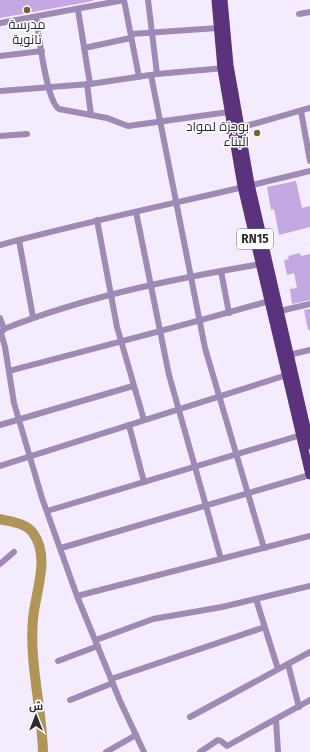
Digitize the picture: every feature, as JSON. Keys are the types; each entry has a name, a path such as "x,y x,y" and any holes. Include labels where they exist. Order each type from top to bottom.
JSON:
{"main road":[{"name":"RN15","path":"216,0 218,28 239,128 247,187 261,264 269,301 276,312 289,355 308,445 310,475"},
{"name":"RN15","path":"223,0 228,112 276,312 287,375 301,435 308,445"}],"street":[{"path":"0,23 78,10 124,0 139,76"},
{"path":"148,0 152,32 154,75 160,121 199,321 211,369 249,492 264,548"},
{"path":"78,10 84,48 91,115"},
{"path":"299,14 310,12"},
{"path":"36,17 48,87 56,107 111,119 128,126 228,112"},
{"path":"84,48 152,32 218,28"},
{"path":"0,56 42,51"},
{"path":"0,91 88,84 139,76 226,68"},
{"path":"239,128 310,108"},
{"path":"301,111 310,161"},
{"path":"0,136 27,134"},
{"path":"0,245 97,220 176,204 310,171"},
{"path":"136,212 150,286 179,410 207,504 221,559"},
{"path":"97,220 120,341 144,420"},
{"path":"19,240 33,317"},
{"path":"144,752 112,681 77,596 47,511 13,398 1,333 4,329 33,317 111,294 190,276 261,264"},
{"path":"221,271 229,312"},
{"path":"9,371 269,301"},
{"path":"276,312 310,304"},
{"path":"0,318 4,329"},
{"path":"289,355 310,350"},
{"path":"0,466 287,375"},
{"path":"0,425 133,386"},
{"path":"129,425 144,482"},
{"path":"47,511 301,435"},
{"path":"61,548 310,475"},
{"path":"77,596 310,536"},
{"path":"0,564 14,552"},
{"path":"58,662 97,643 153,619 310,586"},
{"path":"256,598 278,670"},
{"path":"70,700 112,681 265,627"},
{"path":"190,717 310,652"},
{"path":"288,664 299,707"},
{"path":"200,752 218,740 222,742 225,749 310,700"},
{"path":"276,720 278,752"},
{"path":"106,752 136,735"}],"building":[{"name":"مدرسة ثانوية","path":"0,0 93,0 93,1 0,18"},
{"path":"296,181 302,208 310,206 310,227 279,235 274,209 271,210 267,187"},
{"path":"300,253 301,256 310,254 310,300 292,304 290,289 297,288 294,273 287,275 284,260 289,259 288,256"},
{"path":"310,309 310,330 308,330 304,310"}],"waterway":[{"path":"0,519 18,523 30,530 38,543 41,553 40,575 34,609 32,636 43,752"}],"place":[{"name":"مدرسة ثانوية","path":"27,10"},
{"name":"بوجزة لمواد البناء","path":"257,133"}]}
